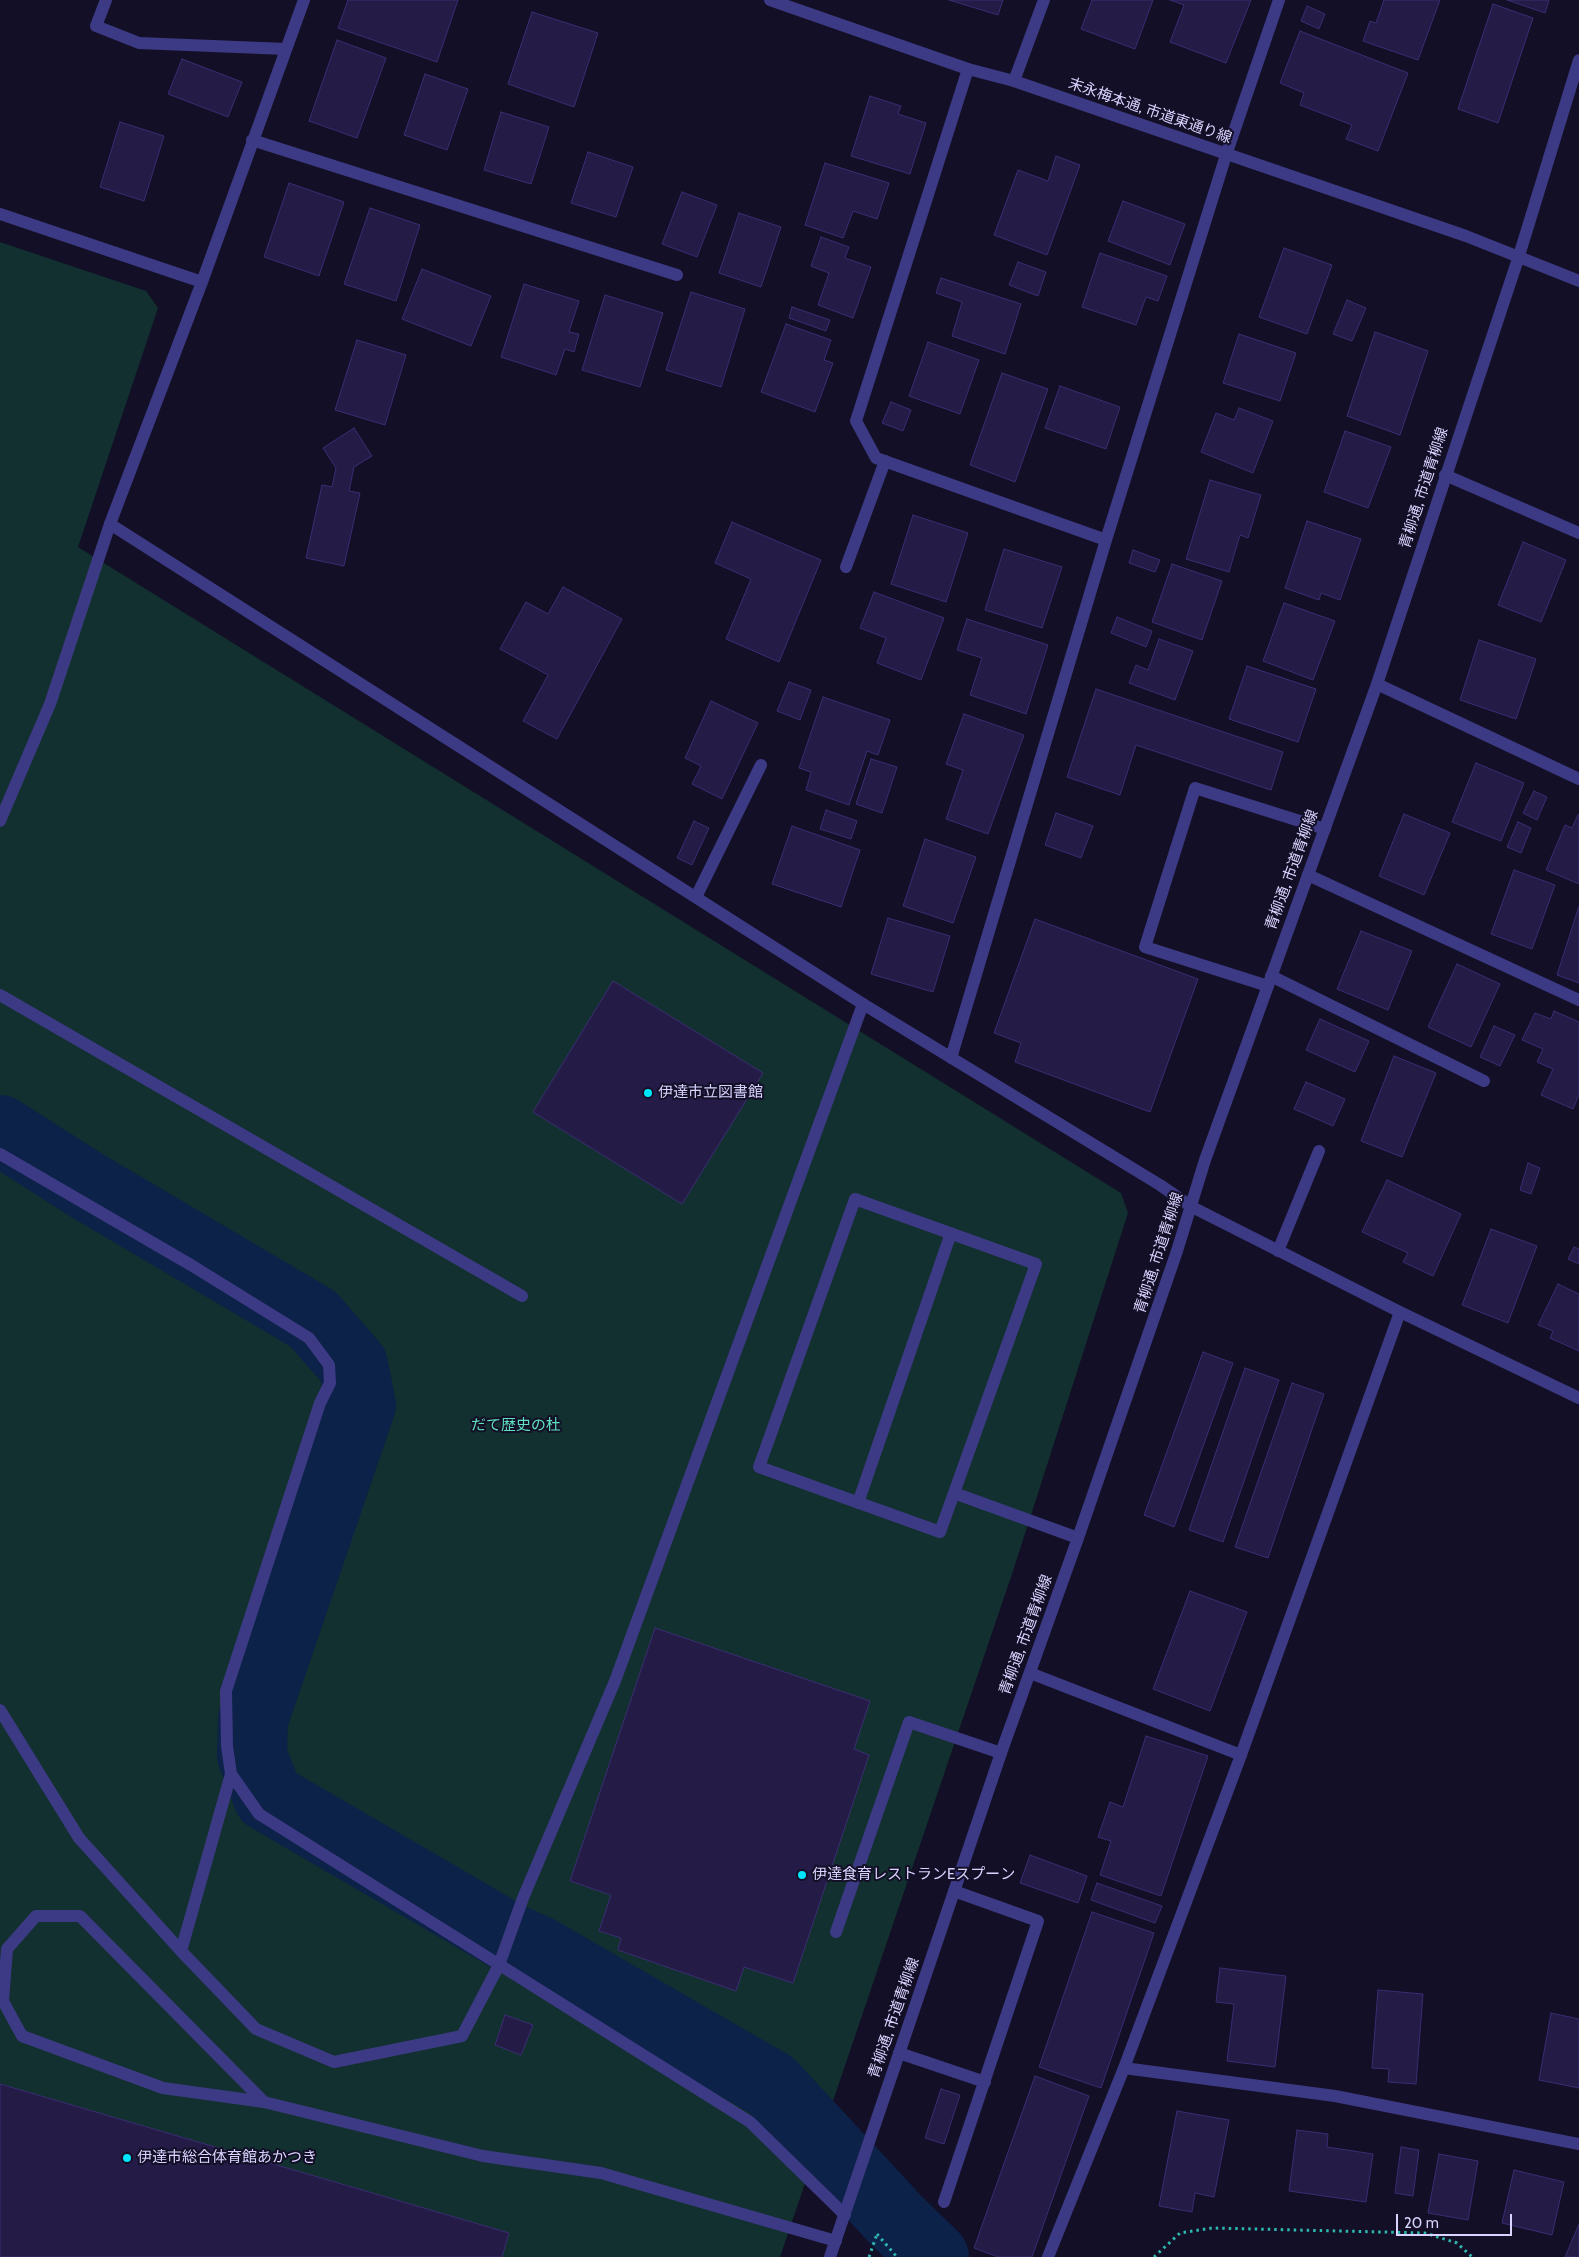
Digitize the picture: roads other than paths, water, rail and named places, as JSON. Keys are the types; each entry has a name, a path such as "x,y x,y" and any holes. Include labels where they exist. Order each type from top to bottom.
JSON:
{"street":[{"path":"106,0 96,26 139,43 286,49"},
{"path":"0,821 50,704 110,524 202,282 304,0"},
{"name":"末永梅本通, 市道東通り線","path":"770,0 968,70 1014,81 1466,236 1518,259 1579,281"},
{"path":"1014,81 1044,0"},
{"path":"951,1058 1106,540 1226,155 1279,0"},
{"name":"青柳通, 市道青柳線","path":"830,2257 1001,1753 1078,1538 1192,1207 1205,1160 1377,684 1518,259 1579,60"},
{"path":"968,70 856,421 876,458 1106,540"},
{"path":"252,140 677,275"},
{"path":"0,214 202,282"},
{"path":"846,567 885,461"},
{"path":"1445,475 1579,533"},
{"path":"110,524 863,1004 1160,1185 1192,1207 1400,1312 1579,1398"},
{"path":"1377,684 1579,779"},
{"path":"696,898 761,765"},
{"path":"1325,829 1195,788 1145,947 1269,981 1484,1081"},
{"path":"1308,875 1579,1000"},
{"path":"0,995 522,1296"},
{"path":"0,1710 79,1838 181,1951 256,2029 334,2062 462,2036 499,1964 523,1898 615,1681 863,1004"},
{"path":"1278,1251 1319,1151"},
{"path":"0,1154 182,1260 309,1338 329,1365 330,1383 320,1404 226,1691 227,1746 231,1774 181,1951"},
{"path":"855,1199 1036,1264 954,1494 940,1532 760,1467 855,1199"},
{"path":"858,1503 951,1233"},
{"path":"1048,2257 1124,2068 1242,1755 1400,1312"},
{"path":"954,1494 1078,1538"},
{"path":"1030,1673 1242,1755"},
{"path":"836,1932 909,1722 1001,1753"},
{"path":"231,1774 259,1814 750,2122 845,2215"},
{"path":"944,2202 1038,1921 954,1891"},
{"path":"264,2102 80,1916 36,1916 7,1949 2,1980 3,2001 22,2036 163,2088 264,2102 483,2156 601,2172 836,2241"},
{"path":"899,2053 985,2082"},
{"path":"1124,2068 1335,2096 1579,2144"}],"waterway":[{"path":"0,1130 86,1185 313,1319 353,1365 361,1405 253,1720 252,1755 268,1797 510,1938 539,1951 771,2085 896,2220 934,2257"}],"place":[{"name":"伊達市立図書館","path":"648,1093"},
{"name":"伊達食育レストランEスプーン","path":"802,1875"},
{"name":"伊達市総合体育館あかつき","path":"127,2158"}],"park label":[{"name":"だて歴史の杜","path":"516,1426"}]}
